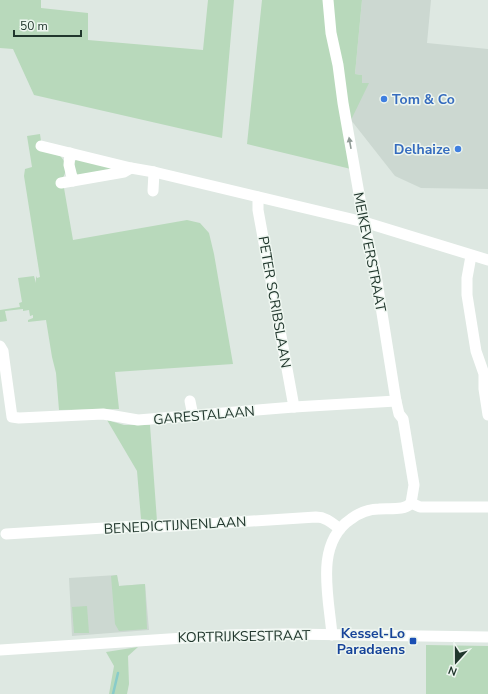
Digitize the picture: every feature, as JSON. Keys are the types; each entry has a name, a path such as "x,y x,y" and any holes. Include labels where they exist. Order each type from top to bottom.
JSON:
{"street":[{"name":"MEIKEVERSTRAAT","path":"328,0 331,33 338,65 342,103 364,222 375,269 396,402 399,414 403,419 414,485 411,503"},
{"path":"41,146 364,222 488,260"},
{"path":"70,153 69,165 73,181"},
{"path":"61,183 124,172 131,168"},
{"path":"153,190 154,172"},
{"name":"PETER SCRIBSLAAN","path":"258,197 258,210 294,407"},
{"path":"471,256 467,278 467,295 476,352 486,374 484,389 488,415"},
{"name":"GARESTALAAN","path":"0,346 3,351 12,417 19,418 103,414 138,420 294,407 396,402"},
{"path":"190,401 193,416"},
{"path":"332,634 327,573 328,551 336,533 352,518 374,509 406,508 411,503 420,507 488,507"},
{"name":"BENEDICTIJNENLAAN","path":"6,534 137,526 158,528 316,517 329,520 340,529"},
{"name":"KORTRIJKSESTRAAT","path":"0,650 230,635 332,634 488,637"}],"shaded area":[{"path":"362,0 431,0 427,43 488,49 488,189 421,188 395,176 351,120 362,75 355,74"},
{"path":"117,575 119,586 145,584 149,630 72,636 69,578"}],"green space":[{"path":"0,0 41,0 41,8 88,13 88,40 203,50 208,0 234,0 222,138 34,95 13,49 0,48"},
{"path":"262,0 362,0 355,74 362,75 362,83 369,83 351,120 351,169 247,144"},
{"path":"40,134 41,141 58,154 65,163 66,168 60,182 61,188 64,188 73,240 187,220 200,223 209,233 233,364 115,372 119,409 59,410 56,373 46,320 28,322 28,320 33,318 33,315 30,316 29,310 23,311 23,309 5,311 7,321 0,322 0,310 20,307 19,303 22,302 18,278 34,276 36,283 36,276 37,278 40,277 24,176 25,169 32,167 27,136"},
{"path":"77,158 119,168 78,175 76,173 74,163"},
{"path":"107,420 124,425 150,425 157,521 141,519 137,471"},
{"path":"117,575 119,586 145,584 147,629 119,631 115,624 111,576"},
{"path":"87,606 89,633 74,633 72,607"},
{"path":"426,645 488,646 488,694 426,694"},
{"path":"138,647 128,656 129,684 127,694 109,694 114,666 106,652"}],"waterway":[{"path":"113,694 118,673"}],"place":[{"name":"Tom & Co","path":"384,99"},
{"name":"Delhaize","path":"458,149"},
{"name":"Kessel-Lo Paradaens","path":"413,641"}]}
